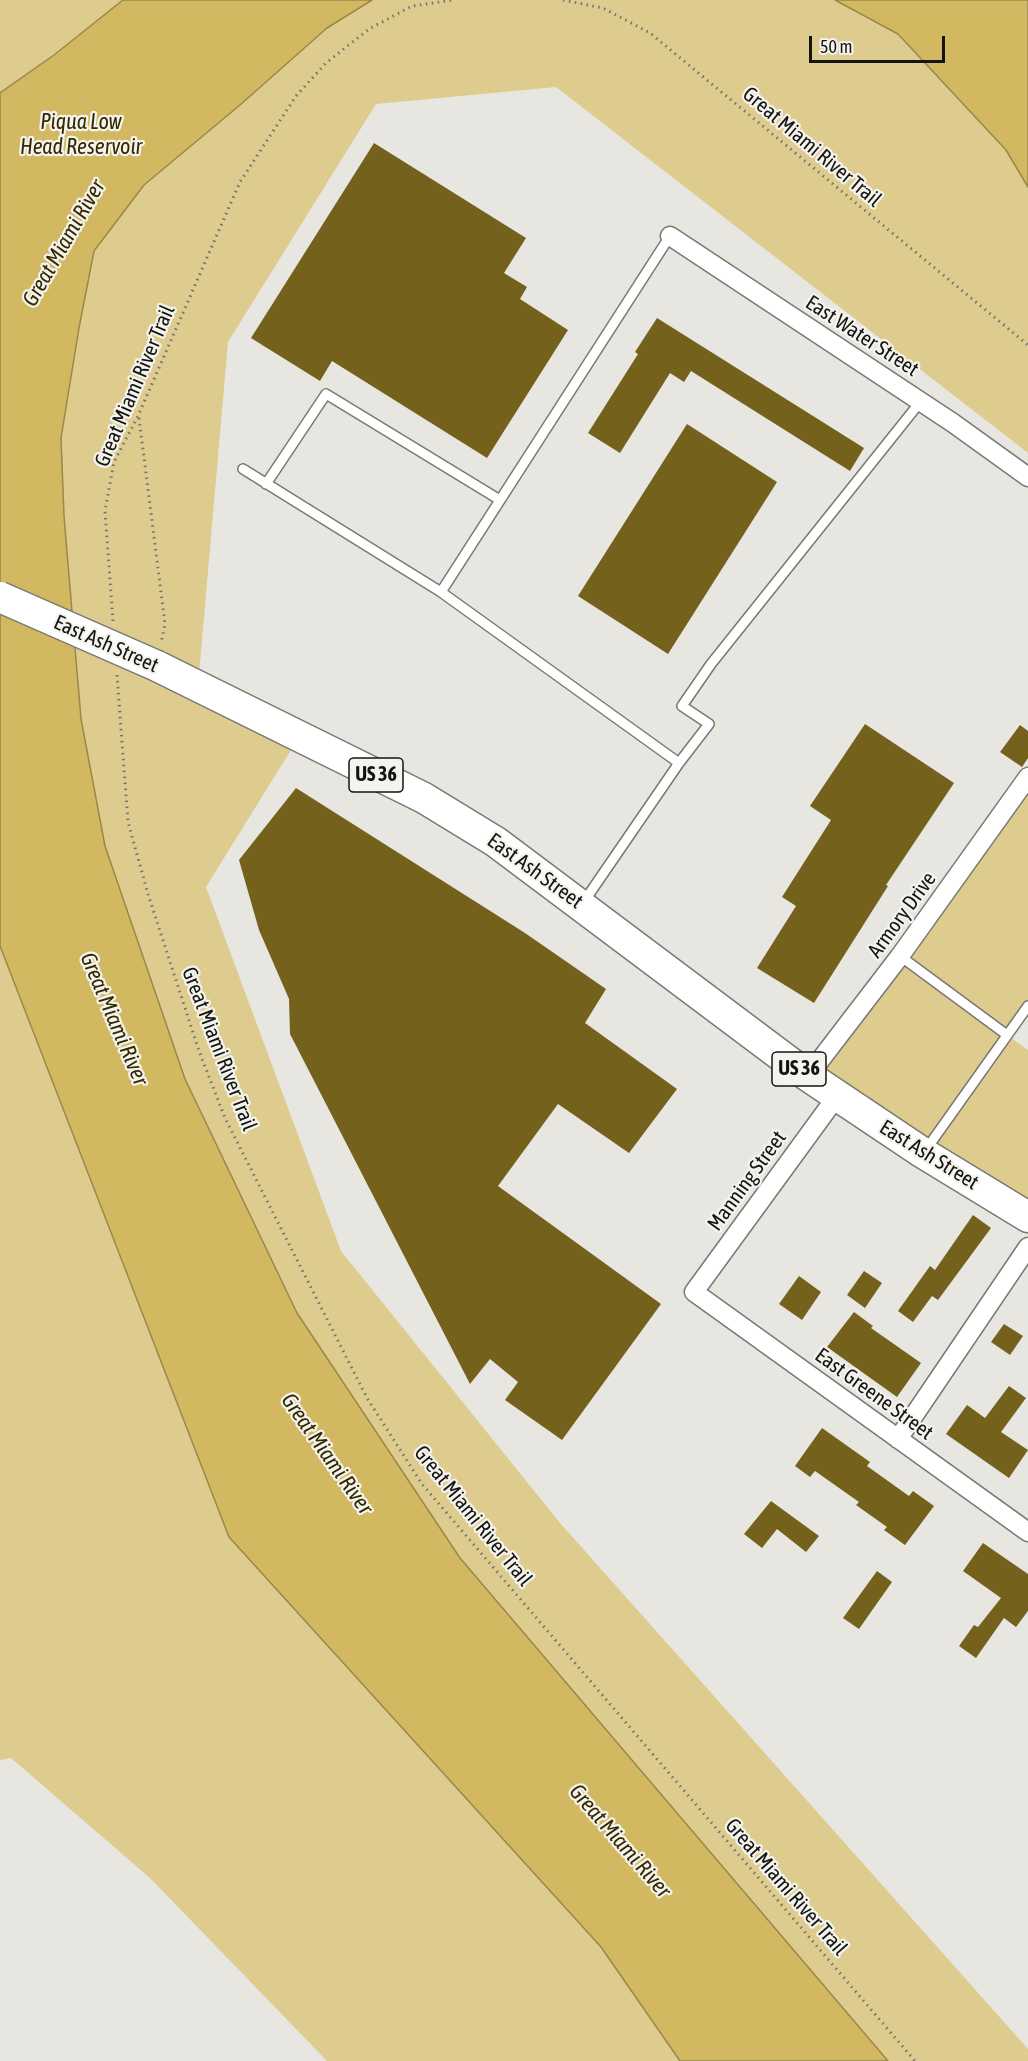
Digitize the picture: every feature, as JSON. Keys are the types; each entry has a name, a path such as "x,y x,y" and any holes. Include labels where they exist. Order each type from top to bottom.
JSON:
{"main road":[{"name":"East Ash Street","path":"0,597 157,666 424,798 496,842 808,1076 923,1153 1028,1217"}],"street":[{"name":"East Water Street","path":"670,236 921,401 1028,477"},
{"name":"Armory Drive","path":"808,1076 900,956 1028,777"},
{"name":"Manning Street","path":"694,1292 837,1096"},
{"path":"898,1439 1028,1247"},
{"name":"East Greene Street","path":"694,1292 1028,1532"}],"lane":[{"path":"441,592 670,236"},
{"path":"266,484 326,394 500,500"},
{"path":"582,905 679,763 710,724 682,706 711,664 921,401"},
{"path":"243,470 441,592 679,763"},
{"path":"900,956 1007,1035"},
{"path":"923,1153 1028,1006"}],"path":[{"name":"Great Miami River Trail","path":"114,631 105,511 114,462 138,416 240,182 296,96 326,63 369,29 412,6 454,0"},
{"name":"Great Miami River Trail","path":"563,0 603,8 650,33 1028,345"},
{"path":"138,416 165,624 157,666"},
{"name":"Great Miami River Trail","path":"117,666 128,822 148,894 199,1052 225,1118 367,1398 422,1484 915,2061"}],"shaded area":[{"path":"0,0 123,0 54,55 0,93"},
{"path":"372,0 835,0 898,34 1006,150 1028,187 1028,453 556,87 376,104 228,342 198,686 299,737 206,887 341,1251 560,1523 1028,2049 1028,2061 888,2061 460,1558 297,1313 185,1079 105,846 81,719 64,516 61,438 94,251 144,185 327,28"},
{"path":"1028,777 1028,1006 1007,1035 1028,1050 1028,1217 808,1076"},
{"path":"0,946 229,1537 601,1947 680,2061 327,2061 150,1878 11,1758 0,1760"}],"water":[{"path":"123,0 372,0 327,28 144,185 94,251 79,328 61,438 64,516 81,719 105,846 185,1079 297,1313 460,1558 888,2061 680,2061 601,1947 229,1537 0,946 0,93 54,55"},
{"path":"835,0 1028,0 1028,187 1006,150 898,34"}],"building":[{"path":"374,143 526,238 504,273 527,287 520,299 568,330 487,458 332,361 320,381 251,338"},
{"path":"657,318 864,448 850,471 691,371 684,382 670,373 620,453 588,433 638,354 635,352"},
{"path":"687,424 777,482 668,654 578,596"},
{"path":"865,724 954,783 886,885 888,886 814,1003 757,968 796,906 782,897 831,820 810,806"},
{"path":"1020,725 1028,731 1028,758 1022,767 1000,752"},
{"path":"296,788 525,933 606,989 585,1023 677,1089 629,1153 558,1104 498,1186 661,1304 562,1440 505,1400 518,1382 490,1359 470,1384 290,1034 289,999 259,930 239,860"},
{"path":"973,1215 991,1228 938,1300 932,1296 913,1322 898,1311 930,1266 935,1270"},
{"path":"864,1271 882,1283 865,1308 847,1295"},
{"path":"799,1276 821,1292 802,1320 779,1304"},
{"path":"854,1312 873,1326 871,1328 921,1363 897,1397 827,1347"},
{"path":"1004,1324 1023,1336 1010,1355 991,1342"},
{"path":"1009,1386 1026,1398 1001,1432 1028,1450 1009,1478 946,1434 967,1405 985,1418"},
{"path":"822,1428 870,1462 867,1466 909,1496 913,1491 934,1506 905,1545 884,1530 887,1527 856,1505 859,1502 815,1471 810,1477 795,1466"},
{"path":"771,1501 819,1536 806,1552 777,1529 762,1548 744,1534"},
{"path":"983,1543 1028,1574 1028,1611 1016,1627 1004,1618 976,1658 959,1646 974,1625 978,1627 1001,1598 963,1571"},
{"path":"877,1571 892,1582 859,1629 843,1618"}],"water label":[{"name":"Piqua Low Head Reservoir","path":"81,134"},
{"name":"Great Miami River","path":"64,243"},
{"name":"Great Miami River","path":"114,1019"},
{"name":"Great Miami River","path":"327,1454"},
{"name":"Great Miami River","path":"620,1841"}]}
